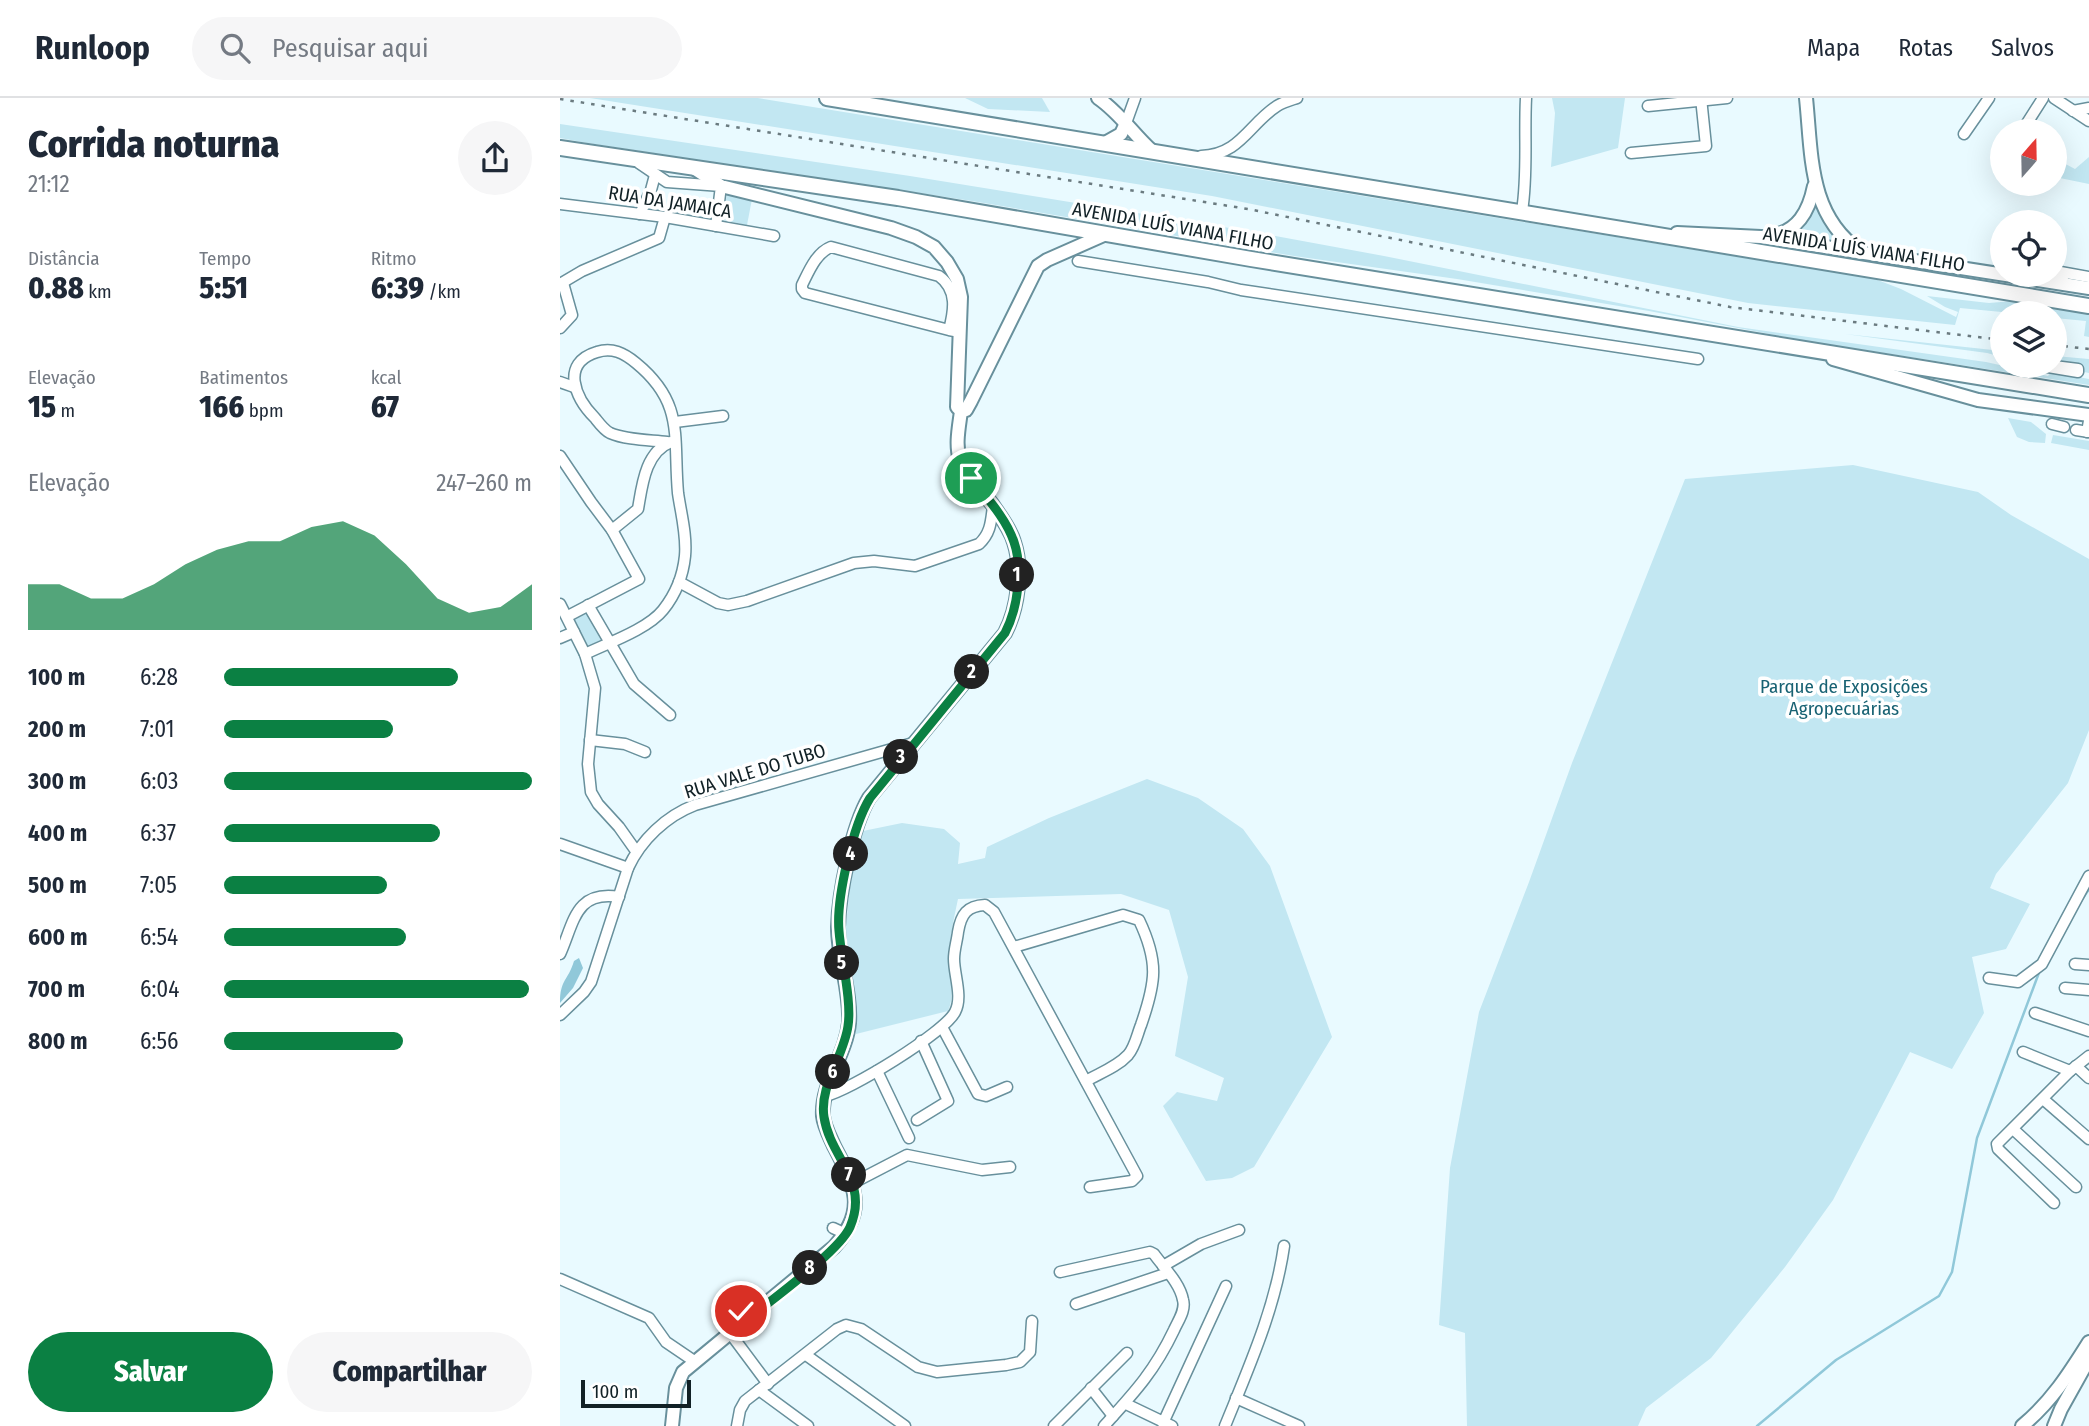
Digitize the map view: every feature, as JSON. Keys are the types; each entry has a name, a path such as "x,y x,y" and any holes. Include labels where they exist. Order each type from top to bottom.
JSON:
{"highway":[{"name":"AVENIDA LUÍS VIANA FILHO","path":"827,98 2089,306"},
{"name":"AVENIDA LUÍS VIANA FILHO","path":"560,148 898,198 2089,395"}],"main road":[{"path":"1098,98 1115,110 1152,151"},
{"path":"1806,98 1815,182 1824,211 1844,238 1863,253"},
{"path":"1105,143 1121,134 1126,123"},
{"path":"672,1426 678,1382 683,1372 730,1333 747,1313 794,1282 846,1234 857,1206 853,1183 823,1117 825,1096 848,1026 838,928 844,879 864,807 913,743 1005,633 1016,606 1018,583 1015,547 1007,527 965,472 957,449 961,411 957,407 954,331 961,297 957,279 940,254 925,241 891,228 721,186 694,169"},
{"path":"1761,237 1787,231 1797,224 1811,201 1815,182"},
{"name":"AVENIDA LUÍS VIANA FILHO","path":"1633,231 1761,237 1992,275 2087,283"},
{"path":"961,411 966,410 971,401 1038,266 1105,234"},
{"name":"AVENIDA LUÍS VIANA FILHO","path":"1778,343 1978,400 2089,415"},
{"path":"2022,1426 2043,1409 2063,1384 2089,1342"},
{"path":"2054,1426 2089,1359"}],"street":[{"path":"1126,123 1135,98"},
{"path":"1183,157 1215,155 1241,142 1276,107 1297,98"},
{"path":"1521,211 1526,186 1526,98"},
{"path":"1648,106 1727,98"},
{"path":"1964,134 1989,98"},
{"path":"2030,119 2043,98"},
{"path":"2054,98 2089,121"},
{"path":"1630,153 1706,146 1701,99"},
{"path":"2073,111 2089,108"},
{"path":"1241,142 1238,155 1247,168"},
{"path":"632,160 667,181 721,186 716,226"},
{"path":"640,214 652,190 655,175"},
{"name":"RUA DA JAMAICA","path":"560,204 665,217 774,236"},
{"path":"560,328 572,315 561,284 582,271 659,238 665,217"},
{"path":"828,247 939,276 944,280 955,304 954,331 805,293 803,285 814,262 828,247"},
{"path":"1069,250 1082,261 1241,289 1698,359"},
{"path":"2067,276 2087,283"},
{"path":"2067,279 2087,283"},
{"path":"585,654 653,620 662,612 679,582 685,554 685,535 672,442 675,422 670,403 656,381 626,355 619,352 597,352 582,359 574,369 574,387 587,411 608,432 672,442"},
{"path":"2067,366 2089,369"},
{"path":"2067,367 2078,369 2078,372 2067,370"},
{"path":"560,382 574,387"},
{"path":"675,422 723,415"},
{"path":"2052,424 2064,427"},
{"path":"2076,430 2088,429"},
{"path":"612,530 638,509 645,472 660,449 672,442"},
{"path":"560,456 612,530 639,579 568,616"},
{"path":"679,582 718,603 728,605 864,561 915,566 979,544 990,528 993,506"},
{"path":"560,604 585,654 595,694 588,772 591,792 597,804 619,827 636,851"},
{"path":"588,605 634,684 670,715"},
{"path":"560,638 574,632"},
{"path":"590,740 625,744 645,752"},
{"name":"RUA VALE DO TUBO","path":"560,1015 591,982 628,868 636,851 661,827 686,808 913,743"},
{"path":"560,844 628,868"},
{"path":"1989,978 2018,982 2042,964 2089,876"},
{"path":"560,954 577,910 593,898 607,895 619,897"},
{"path":"825,1096 877,1071 942,1027 952,1017 958,1005 954,954 959,926 965,912 972,907 985,905 990,907 1014,947 1138,1175 1132,1181 1090,1187"},
{"path":"1014,947 1123,915 1139,920 1146,935 1155,975 1148,1006 1129,1053 1086,1081"},
{"path":"2075,964 2089,965"},
{"path":"2065,988 2089,990"},
{"path":"2035,1013 2089,1031"},
{"path":"942,1027 978,1094 986,1096 1007,1087"},
{"path":"917,1120 948,1101 921,1041"},
{"path":"2023,1052 2073,1069 2089,1078"},
{"path":"2054,1203 1998,1149 1999,1142 2089,1056"},
{"path":"877,1071 908,1138"},
{"path":"2043,1099 2089,1139"},
{"path":"2012,1129 2076,1187"},
{"path":"853,1183 907,1155 982,1170 1010,1167"},
{"path":"833,1228 846,1234"},
{"path":"1076,1304 1166,1269 1201,1244 1239,1230"},
{"path":"1224,1426 1258,1346 1279,1281 1284,1246"},
{"path":"1060,1272 1148,1252 1154,1254 1166,1269 1184,1301 1182,1313 1164,1351 1126,1404 1104,1426"},
{"path":"781,1276 794,1282"},
{"path":"560,1279 649,1318 666,1342 694,1361"},
{"path":"1126,1404 1167,1424 1226,1286"},
{"path":"737,1426 742,1405 837,1329 846,1325 861,1329 929,1371 960,1371 1020,1362 1030,1352 1032,1321"},
{"path":"730,1333 764,1387 808,1426"},
{"path":"1054,1426 1127,1353"},
{"path":"806,1355 905,1426"},
{"path":"1091,1388 1113,1416"},
{"path":"1236,1398 1299,1426"}],"green space":[{"path":"590,98 758,98 1875,279 1956,317 1958,312 1927,296 1990,303 1990,311 1960,308 1955,325 1748,303 1212,196"},
{"path":"965,98 1042,98 1050,112 988,109"},
{"path":"1552,98 1625,98 1618,148 1551,167 1555,113"},
{"path":"560,124 910,176 1254,232 1738,327 1986,362 1990,363 1990,370 1801,340 1457,279 1294,256 972,201 560,138"},
{"path":"2089,157 2089,184 2067,179 2067,165 2075,169"},
{"path":"727,194 752,199 747,225 722,220"},
{"path":"1817,204 1847,247 1789,237 1802,229"},
{"path":"2067,310 2089,314 2089,337 2084,336 2086,321 2067,319"},
{"path":"1845,334 1990,350 1990,354"},
{"path":"2067,357 2089,359 2089,373 2067,369"},
{"path":"2067,375 2089,379 2089,385 2044,378 2067,378"},
{"path":"2008,418 2031,422 2046,434 2045,443 2029,442 2017,437"},
{"path":"2053,435 2089,441 2089,450 2051,443"},
{"name":"Parque de Exposições Agropecuárias","path":"1853,465 1978,492 2011,515 2089,559 2089,730 2068,783 1996,874 1990,888 2030,904 2006,949 1972,957 1984,1013 1952,1069 1910,1052 1833,1200 1785,1267 1711,1358 1646,1408 1638,1426 1467,1426 1465,1333 1439,1325 1450,1168 1479,1012 1572,763 1685,479"},
{"path":"587,609 602,640 585,648 571,617"},
{"path":"1147,779 1198,798 1243,829 1270,866 1332,1037 1254,1167 1232,1178 1206,1181 1163,1106 1177,1092 1217,1101 1224,1078 1175,1056 1188,977 1169,910 1121,894 958,899 950,948 952,991 948,1011 856,1034 845,932 851,880 863,831 902,823 944,829 960,843 958,864 985,858 987,847 1049,818"}],"shaded area":[{"path":"579,958 583,968 573,988 560,1003 563,984 574,961"}],"waterway":[{"path":"2079,904 2089,889"},
{"path":"1757,1426 1836,1360 1939,1296 1952,1272 1977,1138 2040,970"}],"railway":[{"path":"560,99 1248,209 1730,307 1990,339"},
{"path":"2067,346 2089,349"}],"route":[{"path":"741,1311 752,1316 794,1282 846,1234 853,1217 853,1183 823,1117 825,1096 849,1019 838,928 844,879 858,824 870,798 1005,633 1016,606 1018,583 1014,541 993,506 971,478"}]}
